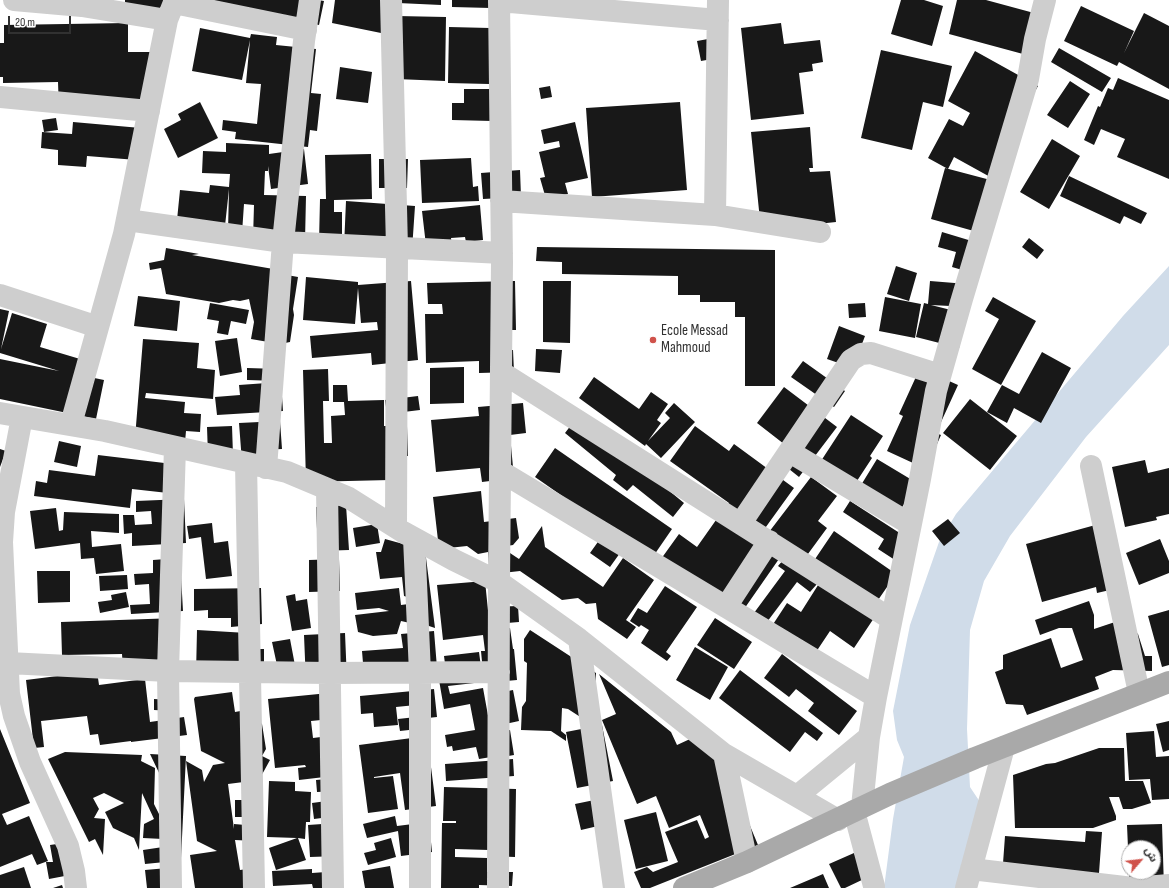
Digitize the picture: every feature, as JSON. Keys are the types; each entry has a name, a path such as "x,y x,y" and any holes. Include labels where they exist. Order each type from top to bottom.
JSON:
{"main road":[{"path":"684,888 746,862 890,794 976,758 1169,682"}],"street":[{"path":"14,0 172,8 306,30"},
{"path":"266,468 283,242 310,0"},
{"path":"391,0 405,532 420,673 420,888"},
{"path":"874,888 851,813 869,737 936,391 1028,79 1035,39 1045,0"},
{"path":"498,888 502,253 499,1 718,10 715,215"},
{"path":"71,424 124,234 149,110 172,8"},
{"path":"0,97 149,110"},
{"path":"501,201 715,215 820,232"},
{"path":"127,220 283,242 502,253"},
{"path":"0,295 98,327"},
{"path":"741,523 851,360 861,354 871,353 940,375"},
{"path":"501,372 891,619"},
{"path":"0,413 71,424 287,472 349,498 454,560 499,582 579,639 724,754 797,796 851,813"},
{"path":"22,417 4,512 2,542 2,610 8,663 9,694 6,705 68,846 76,888"},
{"path":"171,888 168,671 175,447"},
{"path":"790,452 910,524"},
{"path":"246,463 254,888"},
{"path":"1091,466 1139,693"},
{"path":"500,471 876,698"},
{"path":"327,489 333,888"},
{"path":"726,607 769,541"},
{"path":"579,639 614,888"},
{"path":"8,663 168,671 329,673 499,672"},
{"path":"797,796 869,737"},
{"path":"1004,747 969,878 1133,888 1169,885"},
{"path":"724,754 746,862"}],"shaded area":[{"path":"1169,266 1169,345 1086,437 1010,536 984,581 970,630 967,729 970,787 980,802 960,888 884,888 893,819 904,757 897,740 893,711 910,625 939,542 956,514 1123,316"}],"building":[{"path":"125,0 192,0 192,10 125,8"},
{"path":"208,0 318,0 324,1 319,25"},
{"path":"335,0 383,0 381,33 332,23"},
{"path":"398,0 441,0 441,5 398,3"},
{"path":"452,0 491,0 491,8 452,7"},
{"path":"901,0 924,0 943,6 932,46 891,34"},
{"path":"957,0 986,0 1034,13 1023,54 949,34"},
{"path":"1081,6 1134,31 1124,53 1144,13 1169,26 1169,89 1119,62 1117,66 1064,41"},
{"path":"397,16 446,17 445,81 396,79"},
{"path":"128,23 128,52 153,52 159,100 59,111 58,82 3,83 3,77 0,77 0,43 4,43 4,25"},
{"path":"781,23 784,44 820,40 823,62 812,64 813,71 799,73 804,114 751,120 741,28"},
{"path":"449,27 490,28 489,84 448,83"},
{"path":"200,28 250,38 251,34 277,37 276,45 316,49 311,93 321,94 317,131 310,130 308,147 235,139 236,132 222,130 223,120 257,124 261,84 246,83 250,40 242,80 192,71"},
{"path":"708,39 712,59 701,61 697,41"},
{"path":"1059,48 1111,78 1102,92 1051,62"},
{"path":"881,50 952,66 943,107 923,102 912,150 861,138"},
{"path":"975,51 1038,86 1020,119 992,178 954,157 948,169 928,158 949,119 963,126 970,113 948,101"},
{"path":"340,67 372,72 368,103 336,99"},
{"path":"1118,78 1169,100 1169,179 1117,157 1125,139 1101,129 1094,145 1084,140 1098,106 1100,107 1108,88 1113,90"},
{"path":"1070,81 1090,94 1068,128 1047,115"},
{"path":"550,86 552,97 541,99 539,88"},
{"path":"464,89 493,89 492,121 452,120 452,103 464,103"},
{"path":"200,102 218,138 178,158 164,129 181,120 178,114"},
{"path":"680,102 687,190 592,197 586,108"},
{"path":"56,118 58,130 44,132 42,120"},
{"path":"73,122 152,129 149,161 87,156 86,167 58,165 58,150 41,148 42,132 72,134"},
{"path":"575,122 588,178 565,183 568,194 546,199 540,178 545,177 539,152 560,147 559,141 544,144 541,130"},
{"path":"810,127 813,168 809,168 810,172 830,171 836,222 761,230 751,132"},
{"path":"1052,139 1080,156 1049,209 1020,192"},
{"path":"226,143 269,145 269,154 304,149 308,184 271,189 268,166 268,171 265,171 264,195 306,196 305,241 253,239 254,205 244,204 242,233 228,232 229,189 224,235 176,230 180,190 209,193 210,185 229,187 230,174 202,173 203,151 226,152"},
{"path":"371,154 372,199 334,200 334,212 342,212 342,242 319,242 320,199 326,199 325,155"},
{"path":"471,158 473,187 478,186 479,201 422,203 420,160"},
{"path":"379,159 408,159 407,188 379,188"},
{"path":"945,168 998,182 988,235 931,219"},
{"path":"520,170 521,197 483,199 481,173"},
{"path":"1069,176 1147,213 1141,224 1124,216 1120,224 1060,196"},
{"path":"346,201 415,206 412,250 344,247"},
{"path":"480,205 483,240 466,242 465,237 451,238 453,253 427,254 422,211"},
{"path":"942,232 985,245 976,274 952,267 956,252 938,247"},
{"path":"1029,238 1044,250 1037,259 1022,247"},
{"path":"537,247 775,250 775,386 745,386 745,317 735,317 735,302 700,302 700,295 678,295 678,276 562,274 562,262 536,261"},
{"path":"166,248 199,254 192,255 285,271 276,273 298,277 290,342 280,344 251,339 254,322 249,299 219,303 166,294 161,268 150,270 149,263 164,260"},
{"path":"896,266 917,273 909,301 887,294"},
{"path":"306,277 358,282 358,285 411,281 418,360 372,365 371,353 312,358 310,336 378,330 377,322 361,323 358,288 355,324 303,320"},
{"path":"515,281 516,330 511,330 511,350 513,350 514,372 479,373 479,361 426,363 425,314 443,314 442,304 428,304 427,283"},
{"path":"543,281 571,281 570,343 543,342"},
{"path":"930,281 967,284 966,299 951,298 950,306 931,305 967,314 959,348 916,337 924,303 928,304"},
{"path":"138,296 180,301 177,331 134,326"},
{"path":"885,297 921,304 915,338 879,331"},
{"path":"993,297 1036,321 1001,385 972,369 999,319 985,311"},
{"path":"210,303 249,310 246,324 231,321 228,335 217,333 219,321 207,319"},
{"path":"865,303 866,317 849,318 848,304"},
{"path":"0,309 9,311 1,349 12,313 47,324 40,347 80,359 75,374 104,380 96,419 0,399 0,359 59,371 0,353"},
{"path":"839,326 865,336 853,368 827,359"},
{"path":"237,338 242,372 220,376 215,341"},
{"path":"143,339 199,343 197,368 215,370 213,399 146,393 145,398 185,402 184,413 201,414 200,432 186,431 185,442 135,438"},
{"path":"536,349 562,350 560,373 535,371"},
{"path":"1042,352 1071,368 1041,423 1014,408 1007,423 987,412 1002,385 1019,394"},
{"path":"803,361 845,391 834,407 791,377"},
{"path":"464,367 464,403 430,404 430,368"},
{"path":"247,368 279,369 279,381 247,380"},
{"path":"920,368 958,385 936,433 941,435 926,469 887,451 903,416 899,414"},
{"path":"328,369 329,401 323,401 324,443 332,443 331,416 345,415 344,402 333,402 333,385 347,385 348,401 384,400 384,426 407,426 408,456 389,456 390,480 306,482 303,370"},
{"path":"594,377 639,409 651,392 668,404 657,420 661,423 648,441 670,418 665,413 674,403 695,422 661,458 646,444 645,446 579,398"},
{"path":"281,382 283,411 217,415 215,397 240,395 239,385"},
{"path":"784,387 837,427 799,477 774,457 784,444 757,423"},
{"path":"418,396 420,410 387,414 385,400"},
{"path":"970,399 1017,436 990,470 943,433"},
{"path":"523,403 526,433 510,435 514,478 482,482 480,468 436,472 431,420 479,416 478,407"},
{"path":"851,415 883,436 870,456 872,458 853,487 819,464"},
{"path":"578,416 684,503 673,517 633,485 627,491 613,480 616,475 565,433"},
{"path":"280,421 282,449 261,450 262,460 242,462 239,423"},
{"path":"232,426 233,455 208,456 207,427"},
{"path":"695,426 729,451 734,444 794,488 763,531 727,506 729,503 670,461"},
{"path":"59,441 81,446 77,467 54,462"},
{"path":"555,448 672,529 650,561 611,530 535,477"},
{"path":"0,449 6,451 0,467"},
{"path":"98,455 181,465 177,494 132,489 130,508 34,496 36,481 47,483 49,470 95,476"},
{"path":"877,459 917,483 901,509 858,490"},
{"path":"1145,460 1148,473 1169,468 1169,514 1156,517 1157,520 1125,527 1112,467"},
{"path":"811,477 837,496 818,521 827,528 805,558 769,532"},
{"path":"481,491 484,522 516,518 519,538 513,545 501,547 519,559 542,526 545,547 603,587 623,558 654,580 626,620 636,627 627,639 598,619 596,603 586,604 578,598 562,600 520,571 502,573 489,564 488,552 478,554 467,546 439,549 433,497"},
{"path":"184,499 186,543 132,546 132,533 124,534 123,515 134,515 135,525 152,524 151,511 136,512 136,501"},
{"path":"850,501 912,541 898,562 878,549 884,539 843,512"},
{"path":"346,505 349,550 318,551 316,507"},
{"path":"56,508 59,531 63,530 64,512 119,514 119,533 91,531 92,547 121,544 124,571 96,574 94,558 81,559 80,543 35,549 30,511"},
{"path":"721,513 781,556 742,612 661,559 679,534 697,547"},
{"path":"948,519 960,533 944,546 932,531"},
{"path":"1110,521 1127,586 1097,593 1096,587 1042,602 1026,544"},
{"path":"212,523 214,543 228,541 232,576 206,579 201,537 189,539 187,526"},
{"path":"377,524 380,543 356,547 353,528"},
{"path":"834,531 896,574 876,603 811,565"},
{"path":"385,539 425,550 435,628 417,622 410,623 401,621 397,634 373,636 358,632 355,615 389,611 379,608 357,610 355,593 399,588 401,605 424,602 404,596 402,577 380,579 376,552 381,552"},
{"path":"600,539 620,553 610,567 590,553"},
{"path":"1160,539 1169,561 1169,573 1139,585 1126,553"},
{"path":"180,558 183,611 131,614 130,605 150,604 149,584 135,585 134,574 153,573 153,560"},
{"path":"339,559 340,591 309,592 309,560"},
{"path":"784,559 817,584 810,592 797,582 764,626 751,617 785,571 778,566"},
{"path":"37,571 70,571 70,602 38,603"},
{"path":"127,575 128,589 100,591 99,576"},
{"path":"485,581 490,630 510,628 517,680 484,683 481,651 485,651 483,635 443,640 437,585"},
{"path":"820,582 874,618 854,648 830,631 816,652 766,635 787,603 801,612"},
{"path":"665,586 697,607 666,652 671,656 667,661 641,643 649,630 641,625 639,627 630,621 638,608 647,613"},
{"path":"261,588 262,624 231,627 231,618 208,618 208,610 194,611 194,589"},
{"path":"126,592 129,607 100,613 98,602 112,600 111,595"},
{"path":"295,594 296,601 307,599 311,628 292,631 286,596"},
{"path":"1089,601 1094,615 1094,629 1121,620 1138,634 1145,656 1152,656 1152,671 1113,670 1095,677 1099,689 1027,715 1023,705 1006,704 995,672 1003,669 1003,655 1051,638 1061,668 1083,660 1072,628 1059,628 1040,635 1035,620"},
{"path":"518,606 519,622 507,623 490,607"},
{"path":"1169,610 1169,665 1162,667 1148,616"},
{"path":"177,618 179,667 123,669 122,654 62,655 61,622"},
{"path":"715,618 752,642 734,669 697,645"},
{"path":"197,630 247,633 246,649 264,649 264,664 196,674"},
{"path":"530,630 596,673 595,698 585,720 568,709 562,708 561,731 566,735 566,741 551,731 521,730 522,707 526,701 527,663 524,661 524,639"},
{"path":"434,631 438,680 364,675 362,651 403,648 401,634"},
{"path":"345,633 347,681 306,683 304,635"},
{"path":"290,639 297,676 280,679 272,642"},
{"path":"695,647 728,667 710,700 676,680"},
{"path":"479,652 483,682 448,686 450,694 483,688 489,721 488,695 513,690 519,721 496,726 497,732 510,730 514,755 479,759 476,747 453,751 452,746 447,747 445,735 475,730 470,704 444,709 439,680 447,679 444,656"},
{"path":"782,654 857,711 839,735 808,711 814,703 796,689 789,697 764,678"},
{"path":"740,670 823,733 817,741 805,732 790,752 719,698"},
{"path":"97,671 99,685 145,679 150,722 184,717 187,735 100,745 98,734 90,735 87,716 41,721 44,747 34,748 26,680"},
{"path":"599,674 671,732 677,745 690,739 733,774 738,797 758,845 650,888 641,888 634,872 647,867 653,872 678,862 665,832 697,820 705,839 709,837 700,815 669,828 656,796 637,804 602,720 616,714"},
{"path":"434,689 437,717 418,719 416,705 396,707 398,725 374,727 373,713 361,714 360,696"},
{"path":"232,692 235,712 246,710 262,724 266,749 262,756 270,760 259,780 228,784 234,829 234,824 257,826 256,841 235,840 240,870 254,868 257,888 195,888 190,855 217,851 197,841 186,761 202,770 204,782 213,765 225,763 201,751 194,699 195,697"},
{"path":"339,692 341,718 311,721 313,738 329,736 333,776 299,780 298,768 306,767 305,765 275,768 268,699"},
{"path":"154,699 172,700 172,711 154,710"},
{"path":"416,717 418,729 400,731 398,719"},
{"path":"1169,721 1169,750 1163,752 1156,724"},
{"path":"602,725 613,781 577,788 566,732"},
{"path":"0,729 30,803 2,814 7,825 29,816 48,861 37,865 32,854 0,867"},
{"path":"1154,731 1156,757 1169,756 1169,799 1152,800 1150,779 1129,780 1126,733"},
{"path":"427,736 436,806 405,810 400,773 374,777 393,776 398,809 368,813 359,745"},
{"path":"1099,748 1124,748 1125,781 1143,781 1151,803 1132,809 1123,809 1119,797 1109,797 1116,820 1093,828 1015,828 1013,775"},
{"path":"65,752 142,755 141,761 155,768 154,804 159,814 162,779 150,754 186,756 181,858 163,839 143,838 144,824 154,819 142,793 139,850 134,838 113,828 105,812 124,803 104,793 93,798 99,809 94,818 105,819 103,855 95,839 89,842 48,759"},
{"path":"513,759 514,776 446,781 445,764"},
{"path":"338,778 339,791 317,792 316,780"},
{"path":"269,781 295,782 295,791 311,792 310,822 306,822 305,839 298,838 306,860 276,870 269,848 297,838 267,837"},
{"path":"444,787 516,789 515,857 488,856 489,850 455,849 455,857 487,858 487,872 513,872 512,886 479,885 479,888 441,888 442,823 456,823 456,821 443,821"},
{"path":"609,797 615,822 581,830 575,804"},
{"path":"235,800 262,800 262,817 235,817"},
{"path":"334,800 337,816 314,819 312,803"},
{"path":"656,812 668,861 636,869 624,820"},
{"path":"395,816 397,826 429,822 432,852 401,856 398,831 367,838 363,824"},
{"path":"337,823 339,856 310,857 308,825"},
{"path":"1162,824 1164,888 1129,888 1129,880 1161,880 1161,840 1128,840 1127,825"},
{"path":"1086,831 1102,832 1099,873 1002,877 1005,836 1085,842"},
{"path":"391,838 396,857 368,865 364,853 376,850 374,843"},
{"path":"64,843 70,875 49,879 46,862 53,862 50,845"},
{"path":"163,847 165,862 145,864 143,850"},
{"path":"854,853 866,878 845,888 841,888 829,864"},
{"path":"390,866 394,888 365,888 362,871"},
{"path":"24,867 31,888 0,888 0,875"},
{"path":"179,867 176,888 147,888 145,870"},
{"path":"312,869 312,873 340,871 341,888 313,888 312,884 273,886 272,871"},
{"path":"823,874 829,888 790,888"},
{"path":"62,885 63,888 53,888"}],"place":[{"name":"Ecole Messad Mahmoud","path":"653,340"}]}
